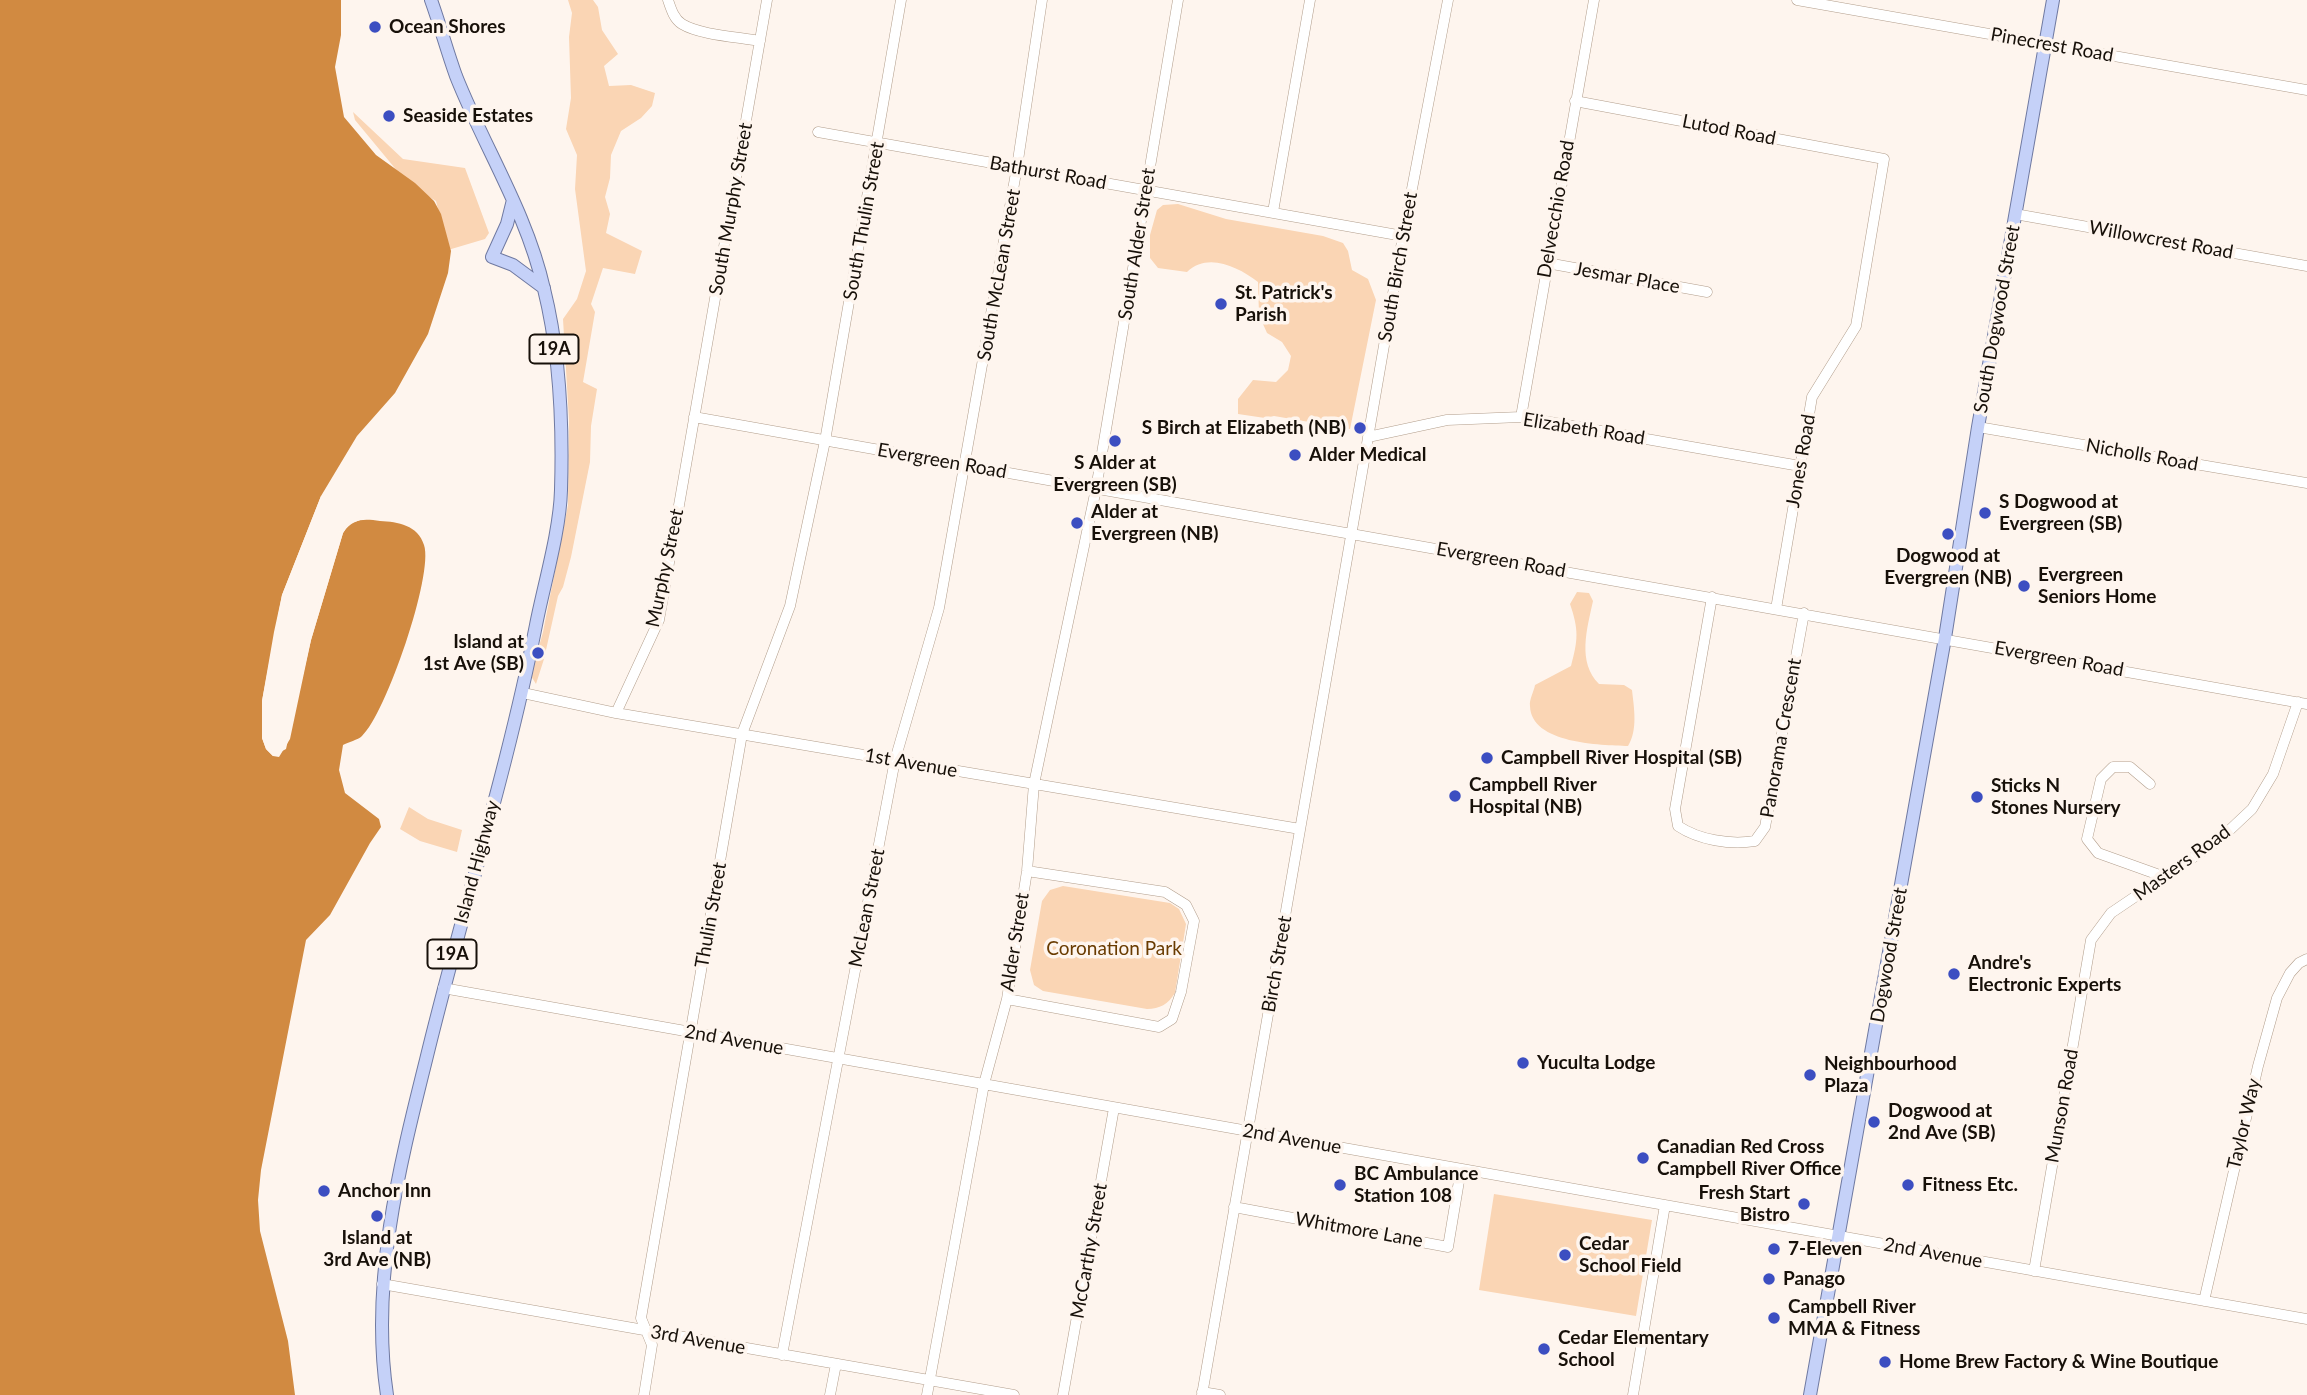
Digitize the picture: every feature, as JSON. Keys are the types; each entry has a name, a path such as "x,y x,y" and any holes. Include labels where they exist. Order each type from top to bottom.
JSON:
{"main road":[{"name":"19A","path":"431,0 457,76 529,239 544,288"},
{"name":"South Dogwood Street","path":"1945,638 1978,427 2053,0"},
{"path":"513,200 507,224 492,257 513,265 544,288"},
{"name":"Island Highway","path":"387,1395 383,1371 382,1284 400,1171 443,988 523,693 562,493 560,411 553,336 544,288"},
{"name":"Dogwood Street","path":"1810,1395 1945,638"}],"street":[{"path":"668,0 673,15 682,24 703,31 760,41"},
{"name":"South Murphy Street","path":"694,417 767,0"},
{"name":"South Thulin Street","path":"825,441 901,0"},
{"name":"South McLean Street","path":"966,466 1017,167 1042,0"},
{"name":"South Alder Street","path":"1096,489 1178,0"},
{"path":"1273,212 1310,0"},
{"name":"South Birch Street","path":"1352,534 1403,236 1448,0"},
{"name":"Delvecchio Road","path":"1521,417 1594,0"},
{"name":"Pinecrest Road","path":"1797,0 2307,90"},
{"name":"Lutod Road","path":"1575,101 1884,159"},
{"name":"Bathurst Road","path":"818,132 1403,236"},
{"name":"Jones Road","path":"1776,609 1812,397 1856,326 1884,159"},
{"name":"Willowcrest Road","path":"2015,214 2307,266"},
{"name":"Jesmar Place","path":"1547,263 1707,292"},
{"name":"Evergreen Road","path":"694,417 2302,703"},
{"name":"Murphy Street","path":"616,713 659,620 694,417"},
{"name":"Elizabeth Road","path":"1368,437 1447,420 1521,417 1800,466"},
{"name":"Nicholls Road","path":"1978,427 2307,483"},
{"name":"Thulin Street","path":"644,1395 652,1345 641,1318 742,734 790,606 825,441"},
{"name":"McLean Street","path":"782,1355 895,760 939,608 966,466"},
{"name":"Alder Street","path":"927,1395 984,1084 1007,999 1027,871 1034,784 1096,489"},
{"name":"Birch Street","path":"1202,1393 1352,534"},
{"name":"Panorama Crescent","path":"1712,597 1675,809 1678,826 1692,835 1712,839 1740,843 1755,841 1765,827 1804,613"},
{"name":"1st Avenue","path":"523,693 616,713 1300,829"},
{"name":"Masters Road","path":"2091,940 2110,913 2219,841 2252,809 2273,774 2302,703"},
{"path":"2150,784 2130,767 2113,767 2101,779 2087,839 2098,853 2165,877"},
{"path":"1007,999 1159,1027 1172,1019 1181,992 1194,921 1186,905 1165,892 1027,871"},
{"name":"Munson Road","path":"2034,1271 2091,940"},
{"name":"Taylor Way","path":"2204,1301 2258,1066 2277,998 2290,973 2307,959"},
{"name":"2nd Avenue","path":"443,988 2307,1319"},
{"name":"McCarthy Street","path":"1063,1395 1114,1108"},
{"name":"Whitmore Lane","path":"1234,1207 1448,1247 1461,1169"},
{"path":"1633,1395 1665,1205"},
{"name":"3rd Avenue","path":"382,1284 1014,1395"},
{"path":"830,1395 836,1364"},
{"path":"1202,1393 1220,1395"}],"green space":[{"path":"568,0 593,0 598,7 602,30 618,54 604,66 609,86 631,85 655,93 652,106 641,118 621,131 611,155 610,178 605,197 610,214 606,233 642,251 635,274 603,268 591,304 595,312 583,382 597,389 591,426 590,462 571,557 558,596 536,684 531,676 543,632 568,505 569,420 563,319 577,299 586,271 575,189 577,155 566,129 571,98 569,37 572,13"},
{"path":"353,112 403,159 465,168 489,233 485,239 448,250 436,201 408,184 355,120"},
{"path":"1178,204 1226,219 1323,236 1343,243 1348,251 1352,270 1368,279 1376,300 1350,429 1274,416 1265,418 1238,414 1238,399 1253,380 1276,382 1288,370 1291,356 1282,342 1267,333 1259,315 1258,282 1250,276 1213,262 1195,266 1187,272 1158,268 1150,258 1150,235 1157,210 1163,205"},
{"path":"1577,592 1589,593 1593,601 1585,645 1592,675 1599,684 1624,685 1632,690 1634,726 1628,746 1569,740 1542,728 1533,719 1530,704 1535,685 1571,666 1576,635 1570,604"},
{"path":"409,807 428,819 462,830 457,852 420,841 400,829"},
{"name":"Coronation Park","path":"1063,886 1170,903 1179,909 1186,924 1175,993 1166,1003 1147,1009 1043,991 1034,985 1030,970 1042,901 1050,890"},
{"name":"Cedar School Field","path":"1494,1194 1652,1220 1636,1316 1479,1290"}],"shaded area":[{"path":"0,0 341,0 341,35 335,67 344,117 376,155 415,183 434,201 441,214 451,251 448,273 428,334 395,393 357,436 321,496 282,595 262,701 262,738 266,749 273,756 286,749 311,640 343,533 355,522 369,520 400,524 417,533 424,545 425,561 422,584 406,643 372,723 360,737 343,745 339,770 345,793 379,819 381,827 330,915 306,940 261,1170 258,1200 260,1231 288,1341 295,1395 0,1395"}],"pier":[{"path":"321,496 324,497 286,596 277,633 266,702 265,737 274,753 283,747 287,738 307,639 340,531 347,521 359,516 363,519 349,524 343,533 311,640 290,739 279,757 273,756 266,749 262,738 262,701 274,632 282,595"}],"place":[{"name":"Ocean Shores","path":"375,27"},
{"name":"Seaside Estates","path":"389,116"},
{"name":"St. Patrick's Parish","path":"1221,304"},
{"name":"S Birch at Elizabeth (NB)","path":"1360,428"},
{"name":"S Alder at Evergreen (SB)","path":"1115,441"},
{"name":"Alder Medical","path":"1295,455"},
{"name":"S Dogwood at Evergreen (SB)","path":"1985,513"},
{"name":"Alder at Evergreen (NB)","path":"1077,523"},
{"name":"Dogwood at Evergreen (NB)","path":"1948,534"},
{"name":"Evergreen Seniors Home","path":"2024,586"},
{"name":"Island at 1st Ave (SB)","path":"538,653"},
{"name":"Campbell River Hospital (SB)","path":"1487,758"},
{"name":"Campbell River Hospital (NB)","path":"1455,796"},
{"name":"Sticks N Stones Nursery","path":"1977,797"},
{"name":"Andre's Electronic Experts","path":"1954,974"},
{"name":"Yuculta Lodge","path":"1523,1063"},
{"name":"Neighbourhood Plaza","path":"1810,1075"},
{"name":"Dogwood at 2nd Ave (SB)","path":"1874,1122"},
{"name":"Canadian Red Cross Campbell River Office","path":"1643,1158"},
{"name":"BC Ambulance Station 108","path":"1340,1185"},
{"name":"Fitness Etc.","path":"1908,1185"},
{"name":"Anchor Inn","path":"324,1191"},
{"name":"Fresh Start Bistro","path":"1804,1204"},
{"name":"Island at 3rd Ave (NB)","path":"377,1216"},
{"name":"7-Eleven","path":"1774,1249"},
{"name":"Cedar School Field","path":"1565,1255"},
{"name":"Panago","path":"1769,1279"},
{"name":"Campbell River MMA & Fitness","path":"1774,1318"},
{"name":"Cedar Elementary School","path":"1544,1349"},
{"name":"Home Brew Factory & Wine Boutique","path":"1885,1362"}]}
